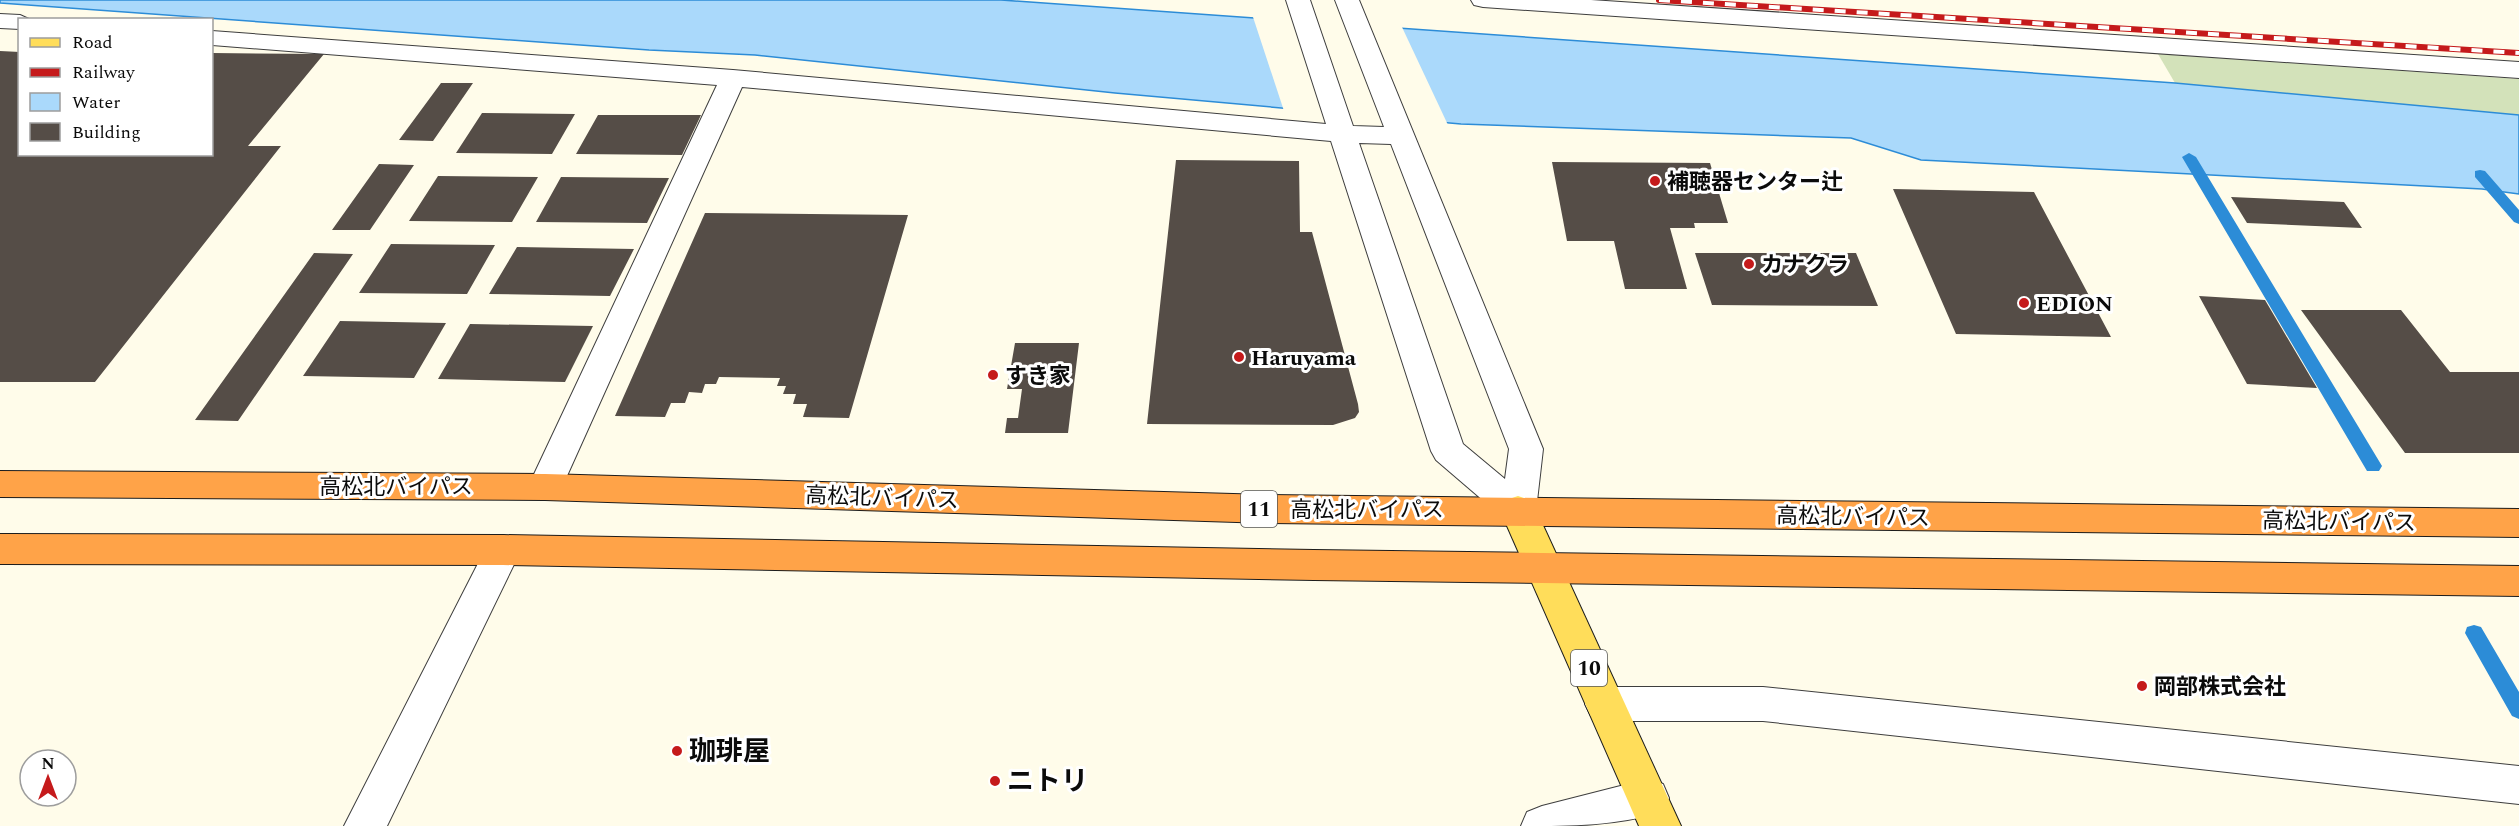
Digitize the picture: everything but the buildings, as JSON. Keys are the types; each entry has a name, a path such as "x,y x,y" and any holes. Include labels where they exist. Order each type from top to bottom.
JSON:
{"highway":[{"name":"高松北バイパス","path":"0,484 546,487 1268,509 1518,510 2519,524"},
{"path":"0,549 503,550 2519,581"}],"main road":[{"name":"10","path":"1518,510 1654,812"}],"street":[{"path":"1484,0 2519,70"},
{"path":"1301,6 1339,127 1448,451 1518,510"},
{"path":"1351,8 1526,449 1518,510"},
{"path":"0,21 18,22"},
{"path":"213,38 1400,131"},
{"path":"546,487 733,78"},
{"path":"366,826 503,550"},
{"path":"1605,704 1763,705 2519,785"},
{"path":"1542,826 1654,812"}],"green space":[{"path":"2158,54 2519,79 2519,115 2175,83"}],"water":[{"path":"0,0 1001,0 2175,83 2519,115 2519,194 2482,189 1921,160 1851,138 1461,124 1115,93 755,55 649,50 0,3"}],"pier":[{"path":"1252,14 1401,25 1448,125 1284,111"}],"waterway":[{"path":"2189,157 2373,466"},
{"path":"2480,174 2519,219"},
{"path":"2474,633 2519,710"}],"railway":[{"path":"1659,0 2519,53"}],"place":[{"name":"補聴器センター辻","path":"1655,181"},
{"name":"カナクラ","path":"1749,264"},
{"name":"EDION","path":"2024,303"},
{"name":"Haruyama","path":"1239,357"},
{"name":"すき家","path":"993,375"},
{"name":"岡部株式会社","path":"2142,686"},
{"name":"珈琲屋","path":"677,751"},
{"name":"ニトリ","path":"995,781"}]}
